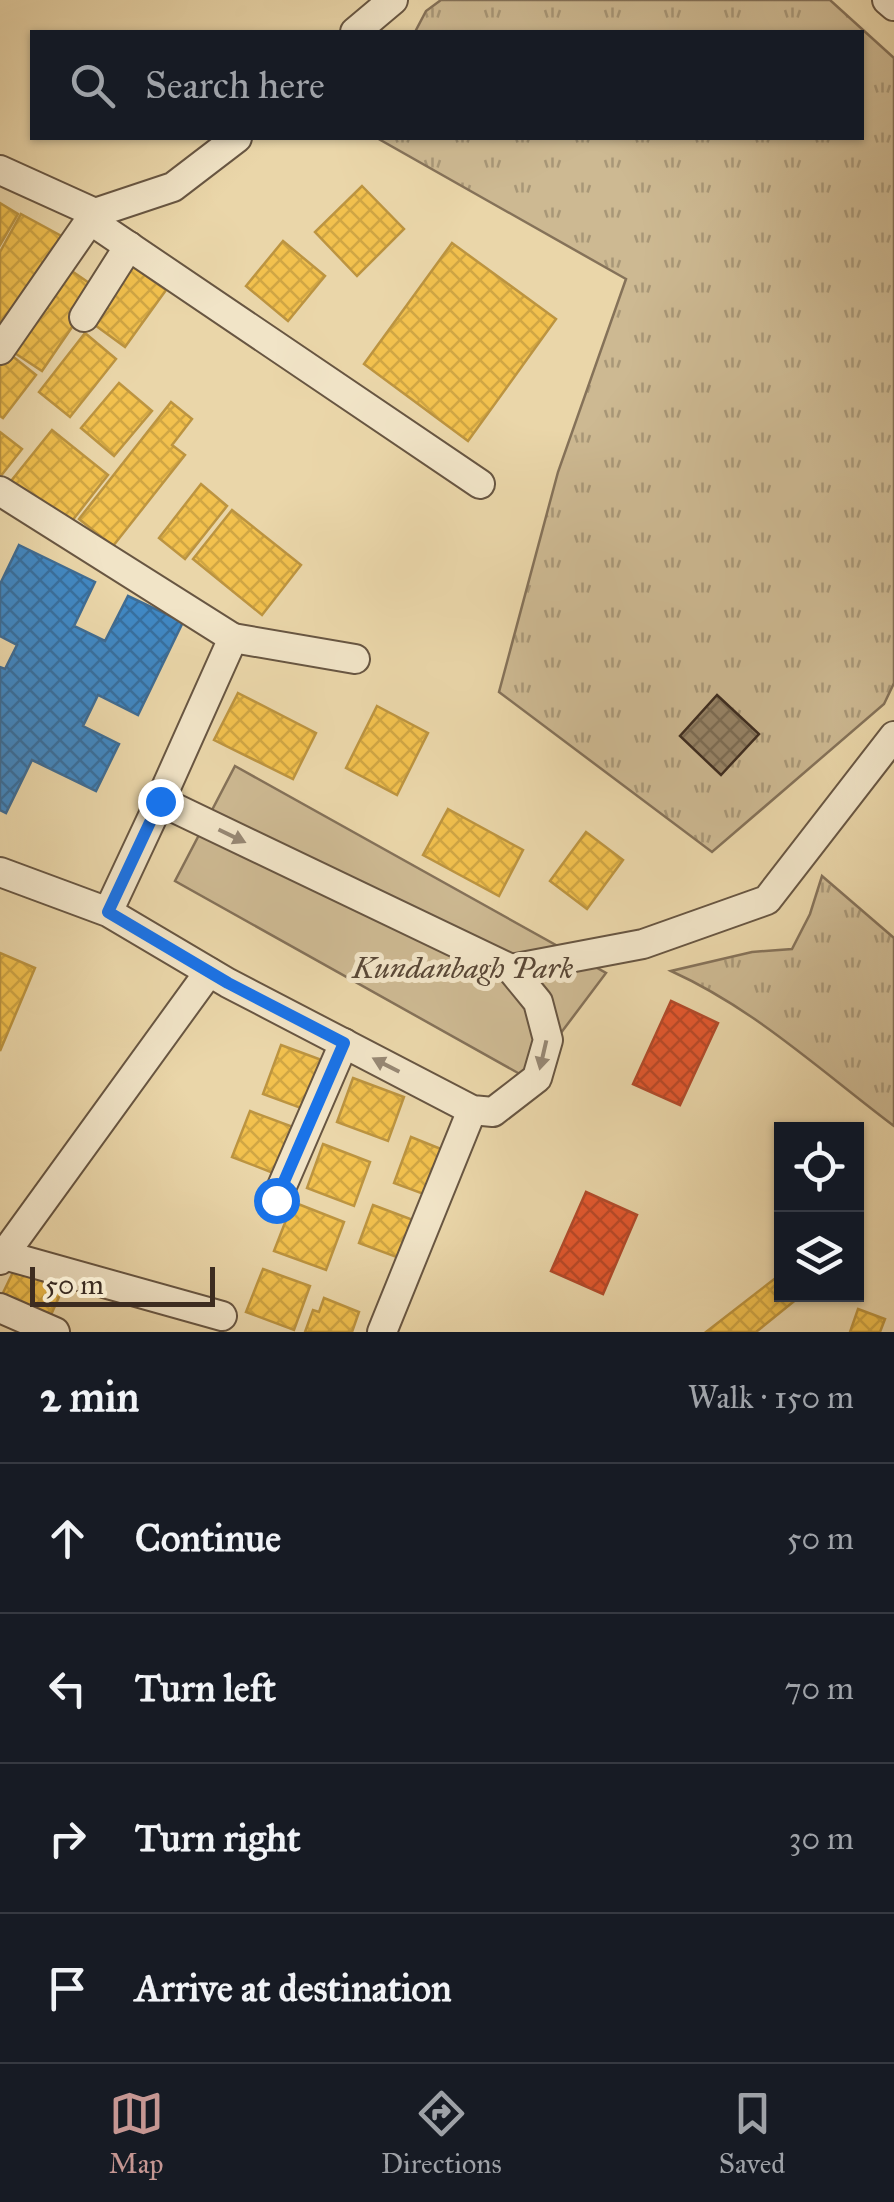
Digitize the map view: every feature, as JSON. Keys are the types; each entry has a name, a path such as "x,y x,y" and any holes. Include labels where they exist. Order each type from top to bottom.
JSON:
{"street":[{"path":"357,30 393,0"},
{"path":"887,0 894,6"},
{"path":"0,350 93,216 173,187 235,140"},
{"path":"0,170 93,216 128,246 480,484"},
{"path":"84,317 128,246"},
{"path":"0,491 232,638 355,659"},
{"path":"108,912 232,638"},
{"path":"511,969 643,944 766,900 894,736"},
{"path":"0,872 108,912 209,972 472,1110 493,1112 537,1078 548,1040 538,1002 511,969 160,801"},
{"path":"209,972 2,1257 222,1316"},
{"path":"276,1200 344,1043"},
{"path":"382,1332 472,1110"},
{"path":"0,1308 55,1332"}],"green space":[{"path":"441,0 830,0 863,30 416,30 426,11"},
{"path":"864,31 894,58 894,683 884,704 712,852 499,692 558,472 626,279 381,140 864,140"},
{"name":"Kundanbagh Park","path":"235,766 606,973 527,1078 175,881"},
{"path":"822,876 894,938 894,1126 759,1022 671,971 752,952 792,949 810,914"}],"building: Homes":[{"path":"362,186 404,229 357,276 315,232"},
{"path":"0,203 18,214 0,245"},
{"path":"21,214 65,238 0,333 0,252"},
{"path":"283,241 325,276 288,321 246,286"},
{"path":"452,243 556,319 468,441 364,364"},
{"path":"129,264 166,290 125,347 88,320"},
{"path":"63,265 98,289 42,371 7,348"},
{"path":"85,333 116,359 70,417 39,392"},
{"path":"6,351 36,375 3,418 0,359"},
{"path":"119,383 152,411 114,456 81,428"},
{"path":"171,402 192,419 172,445 185,455 113,546 79,519"},
{"path":"52,430 108,475 68,526 11,481"},
{"path":"0,432 22,449 0,477"},
{"path":"201,484 227,506 185,559 159,538"},
{"path":"232,510 301,565 262,615 193,559"},
{"path":"238,693 316,733 293,779 214,740"},
{"path":"377,706 428,733 397,795 346,768"},
{"path":"448,809 523,850 499,896 423,855"},
{"path":"586,832 623,860 587,909 550,881"},
{"path":"0,953 35,968 0,1051"},
{"path":"281,1045 327,1062 309,1111 263,1094"},
{"path":"353,1078 404,1097 388,1141 337,1122"},
{"path":"250,1111 293,1127 276,1174 232,1157"},
{"path":"411,1137 446,1151 429,1196 394,1183"},
{"path":"323,1144 370,1162 354,1206 307,1188"},
{"path":"293,1202 344,1222 326,1270 274,1251"},
{"path":"373,1205 413,1220 399,1258 359,1243"},
{"path":"16,1266 63,1288 46,1326 0,1299"},
{"path":"263,1269 310,1286 294,1330 246,1312"},
{"path":"774,1279 774,1302 793,1302 756,1332 706,1332"},
{"path":"324,1298 359,1312 352,1332 305,1332 313,1310 319,1312"},
{"path":"858,1309 885,1319 880,1332 850,1332"}],"building: Shops":[{"path":"671,1001 718,1023 680,1105 633,1084"},
{"path":"586,1192 637,1215 603,1294 551,1271"}],"building: Schools":[{"path":"19,545 95,582 74,626 105,641 128,596 183,622 138,715 98,695 83,726 119,744 96,791 32,760 6,813 0,810 0,667 5,669 17,645 0,636 0,584"}],"building: Other":[{"path":"717,695 759,734 721,775 680,736"}],"route":[{"path":"160,801 108,912 228,983 344,1043 276,1200"}]}
